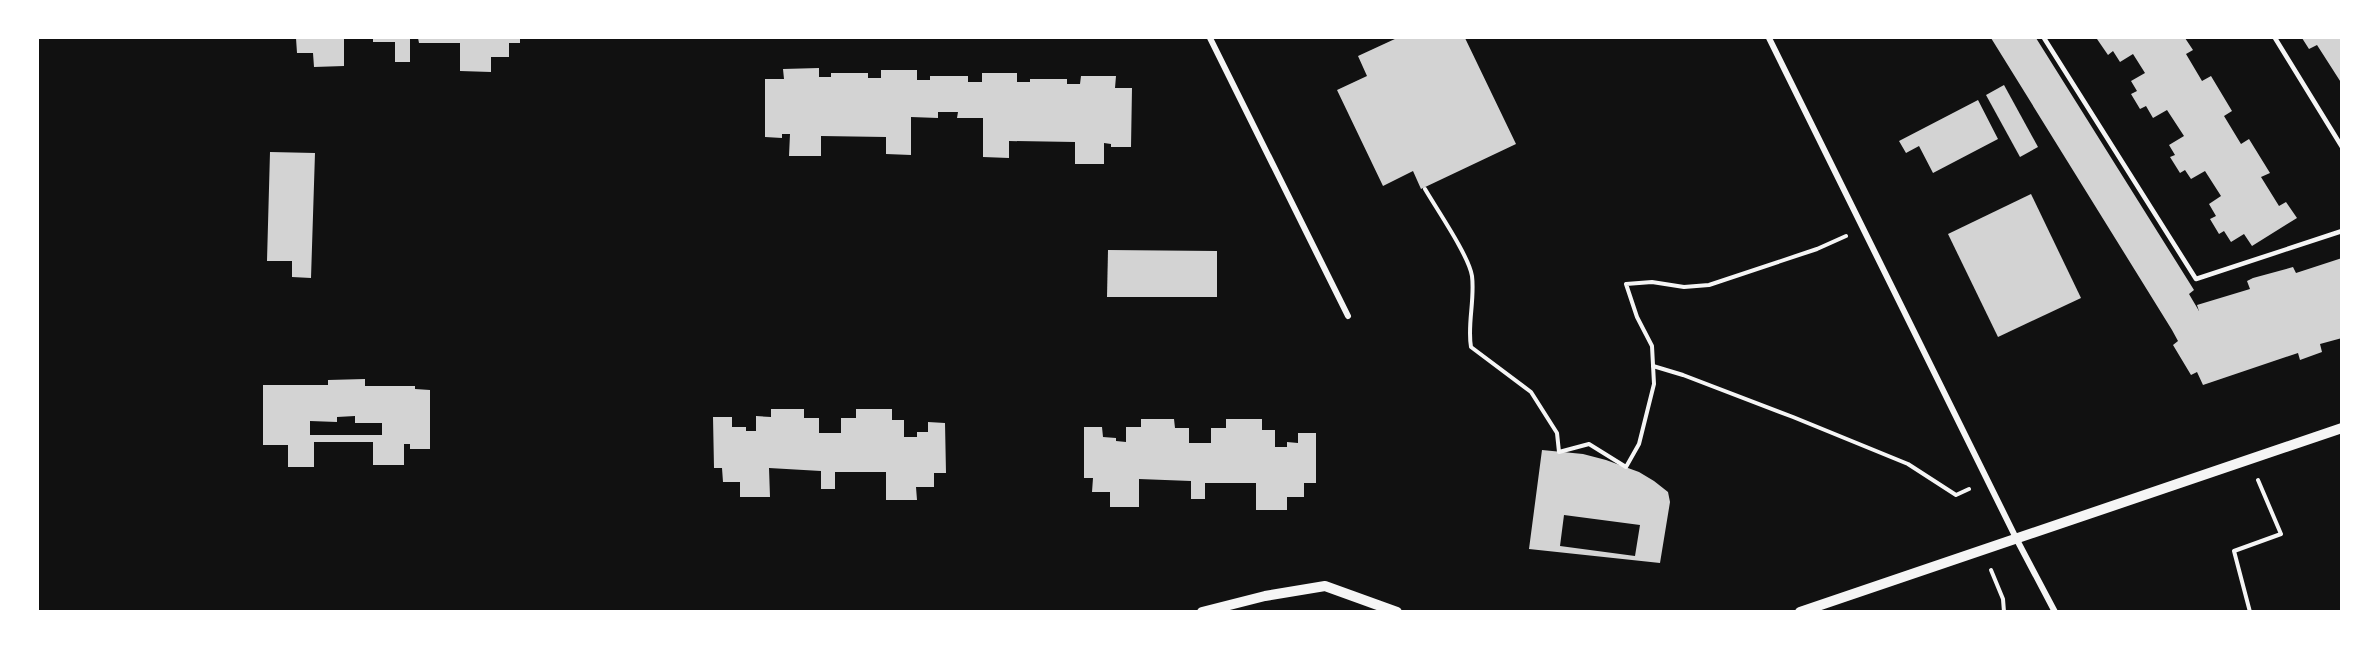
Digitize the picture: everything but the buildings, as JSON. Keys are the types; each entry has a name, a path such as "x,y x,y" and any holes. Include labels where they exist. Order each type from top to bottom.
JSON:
{"street":[{"path":"1210,38 1348,316"},
{"path":"1769,38 1988,482 2055,612"},
{"path":"1800,612 2342,428"},
{"path":"1202,612 1265,596 1325,586 1397,612"}],"lane":[{"path":"2044,38 2196,279 2342,231"},
{"path":"2275,38 2342,147"}],"path":[{"path":"1425,189 1472,274 1471,347 1531,392 1557,433 1559,452 1589,444 1626,466 1639,444 1654,384 1652,346 1637,317 1626,284 1652,282 1684,287 1709,285 1817,249 1863,228"},
{"path":"1653,366 1683,375 1793,417 1908,464 1956,495 1988,482"},
{"path":"2249,460 2281,534 2234,551 2250,612"},
{"path":"1983,551 2003,599 2004,612"}]}
